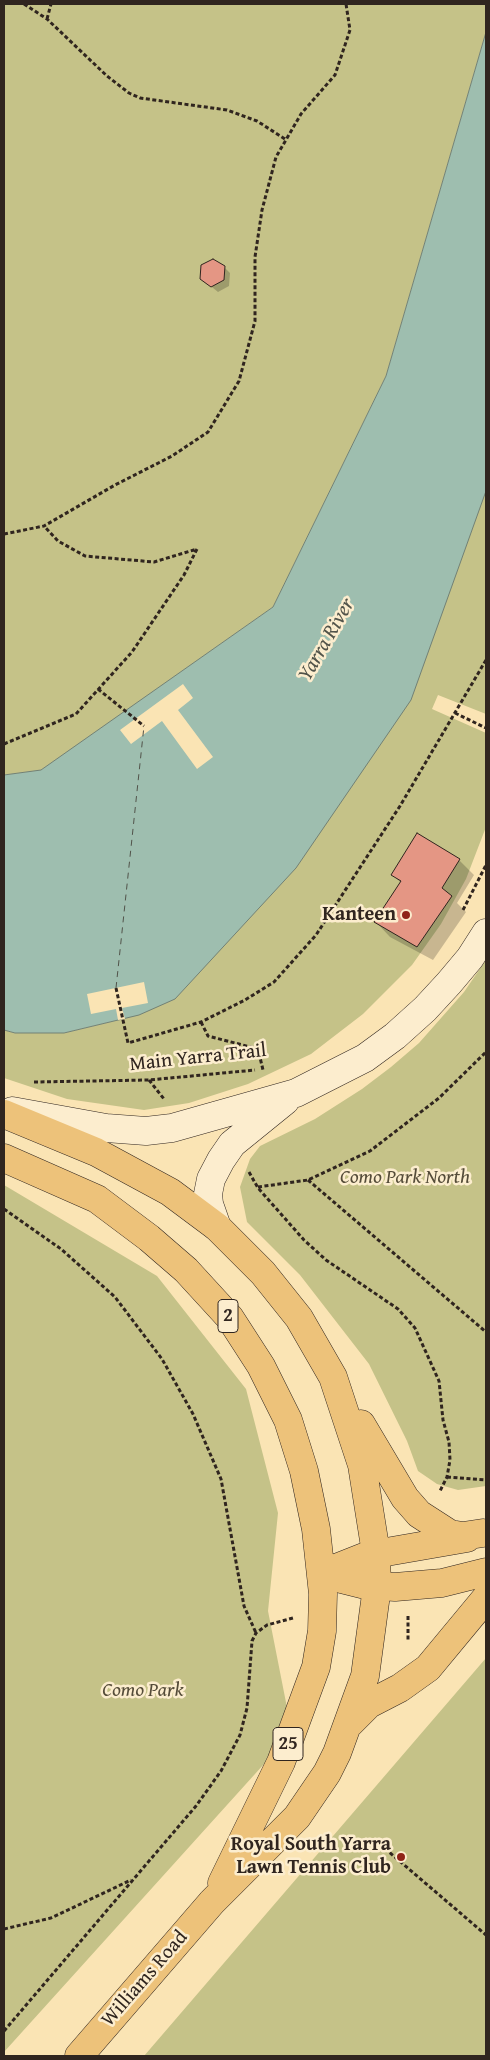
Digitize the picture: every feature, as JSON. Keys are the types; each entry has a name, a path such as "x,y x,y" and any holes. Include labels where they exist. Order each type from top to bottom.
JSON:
{"main road":[{"path":"4,1114 96,1152 133,1170 170,1192 217,1227 246,1254 299,1318 401,1492 415,1510 432,1524 450,1534 463,1536 485,1533"},
{"name":"2","path":"4,1158 96,1199 149,1238 186,1270 230,1318 261,1366 288,1420 311,1499 321,1574"},
{"path":"333,1377 362,1465 376,1553"},
{"path":"321,1574 376,1553 440,1544 485,1533"},
{"name":"25","path":"376,1553 377,1587"},
{"path":"321,1574 377,1587 442,1583 486,1572"},
{"name":"Williams Road","path":"212,1902 266,1796 316,1667 322,1631 321,1574"},
{"name":"Williams Road","path":"79,2056 212,1902 297,1817 327,1772 347,1726 365,1676 377,1587"},
{"path":"347,1726 369,1704 400,1688 428,1668 486,1598"}],"street":[{"path":"4,1110 106,1128 146,1131 172,1128 296,1093 365,1058 395,1036 425,1009 449,983 470,958 486,933"},
{"path":"217,1227 209,1204 208,1194 211,1179 220,1160 239,1138 296,1093"}],"path":[{"path":"24,4 47,19 107,76 129,93 140,98 227,110 257,121 285,139"},
{"path":"47,19 51,4"},
{"path":"4,534 44,526 115,485 172,456 208,432 239,381 255,321 255,257 262,210 276,157 301,114 335,76 350,30 346,4"},
{"path":"4,744 76,714 132,652 184,575 197,549 154,562 85,556 58,541 44,526"},
{"path":"116,988 128,1044 201,1022 274,982 316,935 400,806 486,660"},
{"path":"98,689 144,726"},
{"path":"455,713 486,728"},
{"path":"459,918 486,866"},
{"path":"201,1022 208,1036 258,1049 262,1070"},
{"path":"258,1188 308,1180 370,1151 439,1098 486,1052"},
{"name":"Main Yarra Trail","path":"32,1082 149,1080 262,1070 271,1067"},
{"path":"247,1166 258,1188 304,1240 326,1260 398,1309 415,1328 439,1381 443,1420 450,1442 450,1460 447,1477 438,1493"},
{"path":"308,1180 486,1332"},
{"path":"4,1209 60,1249 115,1297 162,1359 193,1414 221,1479 244,1606 256,1633"},
{"path":"447,1477 486,1480"},
{"path":"408,1608 409,1647"},
{"path":"4,2031 196,1806 221,1771 240,1735 247,1708 252,1641 256,1633 267,1625 299,1617"},
{"path":"375,1840 486,1934"},
{"path":"4,1930 51,1918 134,1878"}],"green space":[{"path":"4,4 486,4 486,32 386,376 273,607 41,771 4,775"},
{"path":"486,425 486,714 438,695 432,709 486,733 486,827 466,879 441,924 412,965 363,1014 311,1054 248,1084 189,1103 144,1110 67,1099 4,1078 4,1030 15,1033 64,1033 118,1020"},
{"name":"Como Park North","path":"486,960 486,1486 458,1490 437,1484 418,1471 407,1441 369,1364 300,1275 247,1222 240,1187 250,1159 260,1146 315,1119 362,1089 391,1067 419,1043 464,992"},
{"name":"Como Park","path":"4,1185 157,1276 246,1389 278,1513 268,1611 292,1733 4,2052"},
{"name":"Royal South Yarra Lawn Tennis Club","path":"486,1658 486,2056 144,2056"}],"water":[{"name":"Yarra River","path":"486,32 486,491 411,700 296,868 175,999 139,1015 64,1033 15,1033 4,1030 4,775 41,770 273,607 386,376"}],"pier":[{"path":"183,684 193,698 178,710 213,757 197,769 162,721 131,744 120,730"},
{"path":"144,982 148,1003 122,1008 125,1019 118,1020 116,1009 91,1014 87,994"}],"building":[{"path":"213,259 225,266 224,280 211,287 200,279 201,265"},
{"path":"417,833 460,859 442,888 452,896 417,947 374,922 401,881 391,875"}],"ferry route":[{"path":"116,988 144,726"}],"place":[{"name":"Kanteen","path":"406,915"},
{"name":"Royal South Yarra Lawn Tennis Club","path":"401,1857"}]}
